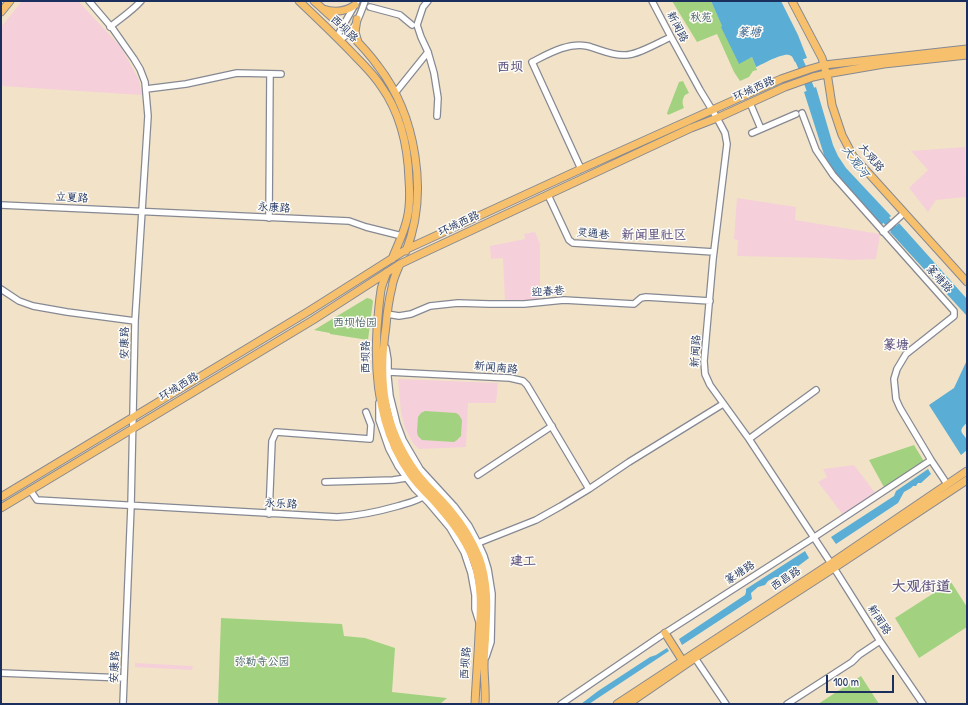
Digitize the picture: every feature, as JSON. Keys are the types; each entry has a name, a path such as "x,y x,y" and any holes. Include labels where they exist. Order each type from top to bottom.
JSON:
{"main road":[{"path":"1,12 10,1"},
{"name":"西坝路","path":"299,1 371,72 391,102 399,118 404,136 409,164 410,189 407,220 381,289 376,359 378,391 383,417 394,447 402,463 425,495 454,525 473,560 480,595 480,625 475,704"},
{"name":"西坝路","path":"314,1 349,34 378,65 395,93 405,116 414,149 417,194 415,219 406,249 392,286 387,314 382,377 384,397 391,426 398,442 416,472 450,510 464,529 474,547 483,570 486,594 484,665 485,704"},
{"name":"大观路","path":"792,1 824,65 832,105 842,135 853,156 967,282"},
{"path":"322,9 341,11 348,9 356,3"},
{"path":"357,19 356,32 362,47"},
{"name":"环城西路","path":"1,496 309,311 406,249 781,79 824,65 967,49"},
{"name":"环城西路","path":"1,508 313,320 400,264 422,253 691,128 800,81 826,74 884,64 967,55"},
{"name":"西昌路","path":"628,704 832,566 967,471"},
{"name":"西昌路","path":"617,704 682,660 967,480"},
{"path":"665,633 682,660"}],"street":[{"name":"安康路","path":"89,1 140,69 145,82 148,116 135,321 131,506 123,704"},
{"path":"110,27 141,1"},
{"path":"356,3 342,28 338,39 344,38 349,34 365,1"},
{"path":"428,1 423,7 417,25 428,52 434,73 438,98 437,116"},
{"name":"新闻路","path":"652,1 670,37 725,133 726,144 704,362 705,374 710,385 749,439 880,641 923,704"},
{"path":"370,6 400,16 412,25"},
{"path":"581,169 532,62 566,47 576,46 585,46 617,54 635,54 670,37"},
{"path":"395,93 428,52"},
{"path":"146,90 186,84 237,73 281,74"},
{"path":"269,218 270,74"},
{"path":"750,103 761,129"},
{"name":"篆塘路","path":"802,112 816,150 833,175 954,311 954,316 906,354 897,369 894,380 896,399 900,408 947,484"},
{"path":"752,133 796,114"},
{"name":"灵通巷","path":"548,195 569,240 573,243 714,252"},
{"name":"立夏路","path":"1,205 142,212"},
{"name":"永康路","path":"142,212 349,221 402,236"},
{"path":"883,232 904,213"},
{"path":"1,289 19,301 33,306 135,321"},
{"name":"迎春巷","path":"387,314 399,316 411,314 430,306 458,303 524,304 564,300 634,304 641,298 646,297 710,301"},
{"path":"384,338 388,360 390,396 396,424 403,440 420,469 454,506 469,526 488,568 492,594 491,642 484,665"},
{"name":"新闻南路","path":"388,372 510,378 522,381 527,385 589,489"},
{"path":"749,439 816,390"},
{"path":"378,391 379,420 389,449 406,478 425,495"},
{"path":"478,543 536,520 589,489 629,462 723,404"},
{"path":"269,514 272,441 276,432 370,439 370,425 366,412"},
{"path":"478,475 552,426"},
{"name":"篆塘路","path":"561,704 665,633 931,460"},
{"path":"325,482 394,480 406,478"},
{"name":"永乐路","path":"30,490 37,500 336,517 369,514 412,502 425,495"},
{"path":"787,704 852,662 859,655 880,641"},
{"path":"695,658 726,704"},
{"path":"1,673 124,678"}],"shaded area":[{"path":"22,1 78,1 121,47 139,80 142,95 1,86 1,27"},
{"path":"965,147 966,197 936,200 928,212 909,188 928,170 911,151"},
{"path":"737,198 796,207 795,220 880,234 876,259 853,260 737,256 738,240 734,239"},
{"path":"535,232 540,244 540,300 505,301 503,258 491,259 490,246 525,239 524,234"},
{"path":"398,379 498,383 496,403 468,403 466,447 419,449 413,443 405,428 401,412"},
{"path":"854,465 876,494 843,515 818,482 827,477 823,469"},
{"path":"135,663 193,666 192,670 135,667"}],"green space":[{"name":"秋苑","path":"672,1 711,1 739,63 752,57 757,70 753,71 749,77 740,81 734,72 717,34 697,42"},
{"path":"683,81 689,93 683,98 684,108 668,115 667,113 679,82"},
{"name":"西坝怡园","path":"367,298 373,301 368,340 314,330"},
{"path":"425,411 456,413 459,415 462,420 461,436 454,442 422,440 418,436 417,432 418,417"},
{"path":"914,445 925,463 885,489 869,460"},
{"path":"951,582 967,607 967,627 919,658 895,618"},
{"name":"弥勒寺公园","path":"221,618 342,624 344,636 365,638 395,648 392,692 447,698 440,704 218,704"},
{"path":"861,676 879,704 818,704"}],"water":[{"name":"篆塘","path":"711,1 781,1 798,35 807,58 795,62 791,56 786,55 777,57 756,67 752,57 739,64 721,27 722,26"},
{"path":"816,87 833,145 838,156 846,168 891,216 881,225 832,169 825,158 804,92"},
{"path":"899,223 967,299 967,316 890,232"},
{"path":"967,360 967,423 961,430 967,440 967,450 961,455 929,405 954,388"},
{"path":"928,469 931,474 921,483 918,483 916,486 913,486 904,492 898,503 836,544 831,537 894,496 896,491"},
{"path":"805,551 809,558 793,570 792,568 778,577 768,581 765,585 758,587 751,593 752,599 682,645 679,639 745,595 746,589"},
{"path":"667,648 669,651 589,704 581,704 650,657"}],"waterway":[{"name":"大观河","path":"795,51 814,99"},
{"name":"大观河","path":"880,213 900,236"}],"district":[{"name":"西坝","path":"510,68"},
{"name":"新闻里社区","path":"654,236"},
{"name":"篆塘","path":"896,346"},
{"name":"建工","path":"523,562"},
{"name":"大观街道","path":"921,587"}]}
